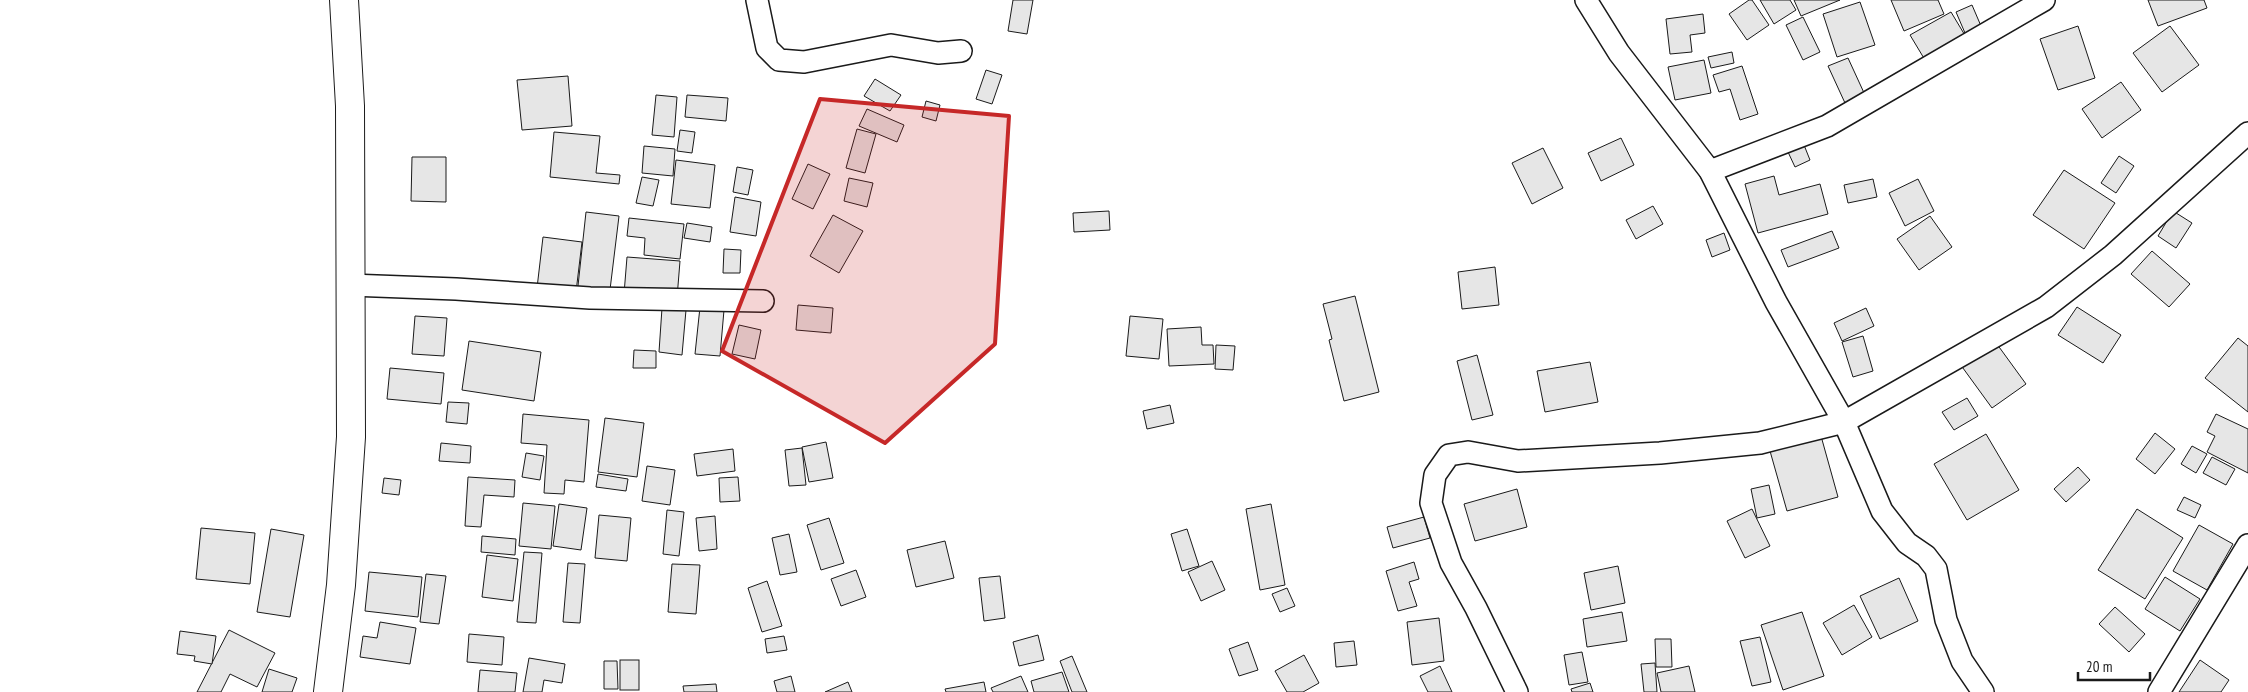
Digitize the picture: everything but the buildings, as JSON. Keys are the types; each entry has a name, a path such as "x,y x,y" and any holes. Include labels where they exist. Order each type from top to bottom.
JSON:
{"street":[{"path":"328,692 341,585 351,438 350,106 344,0"},
{"path":"757,0 767,48 779,60 804,62 891,45 938,52 961,51"},
{"path":"1586,0 1619,53 1710,171 1776,302 1844,422 1882,511 1907,543 1926,556 1936,569 1949,628 1962,661 1984,692"},
{"path":"1710,171 1827,126 2044,0"},
{"path":"1517,692 1476,608 1451,563 1431,503 1435,474 1450,455 1468,452 1518,461 1660,453 1760,443 1844,422 2046,307 2113,255 2248,133"},
{"path":"350,285 456,289 590,298 763,301"},
{"path":"2159,692 2248,545"}],"highlighted area":[{"path":"820,99 1009,116 995,344 885,443 722,351"}]}
